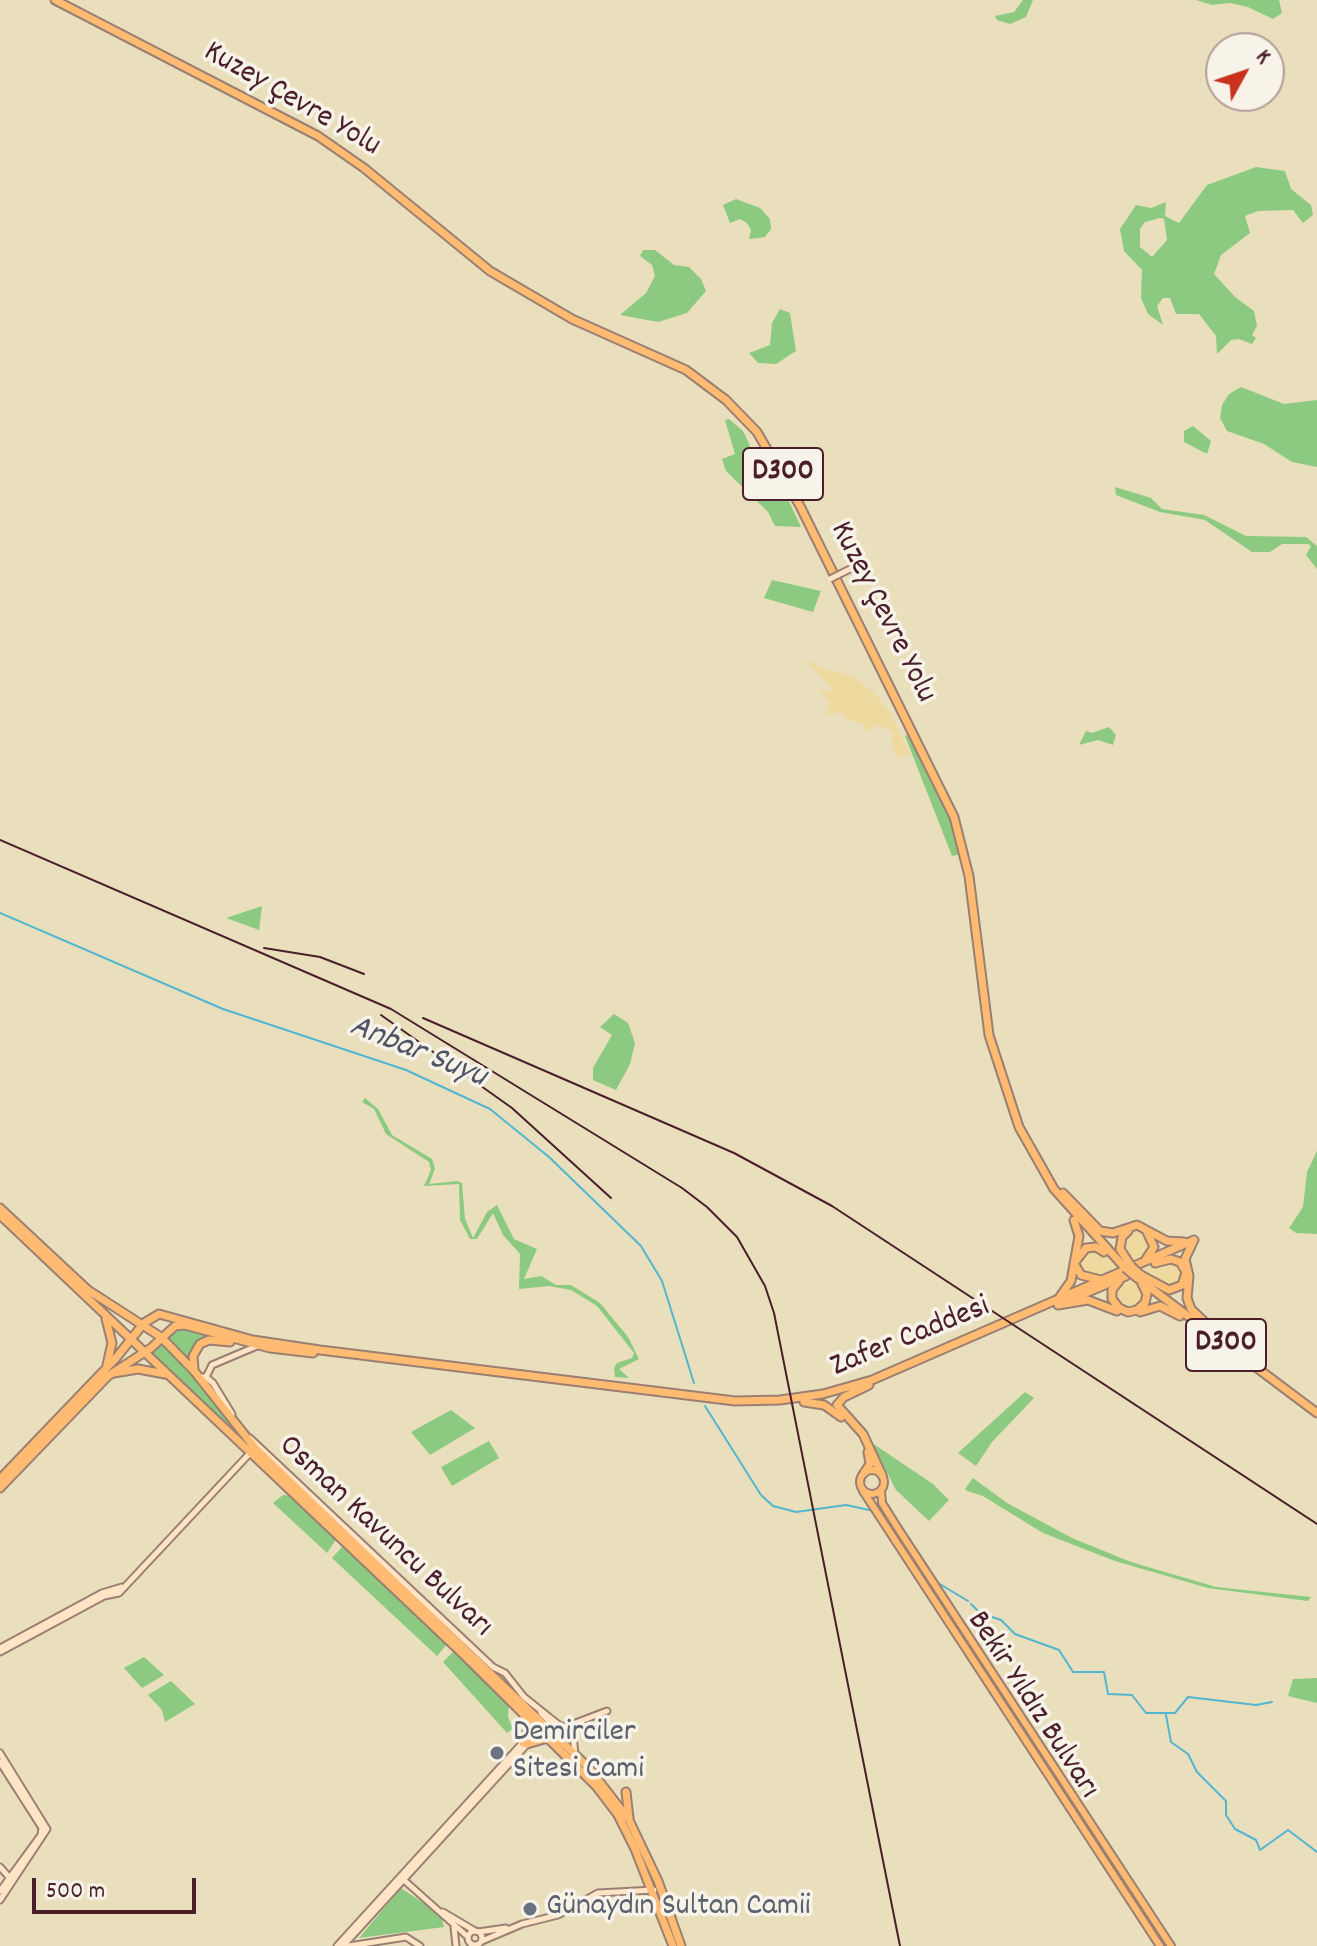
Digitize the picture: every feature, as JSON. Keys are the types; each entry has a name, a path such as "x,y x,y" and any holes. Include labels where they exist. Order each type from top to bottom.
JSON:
{"highway":[{"name":"Kuzey Çevre Yolu","path":"55,0 326,141 364,168 490,271 572,319 686,370 735,407 757,432 800,506 954,817 969,876 984,1008 994,1057 1013,1114 1041,1168 1081,1224 1128,1270"},
{"name":"Kuzey Çevre Yolu","path":"63,0 319,132 366,165 492,268 574,316 696,371 737,404 760,431 797,492 957,816 973,876 988,1007 998,1058 1022,1125 1058,1188 1128,1270"},
{"path":"1041,1168 1078,1231 1069,1286 1055,1304"},
{"path":"1058,1188 1100,1231 1113,1233 1137,1225 1167,1241 1194,1240"},
{"name":"Osman Kavuncu Bulvarı","path":"0,1205 88,1290 144,1323 161,1337 200,1375 253,1450 270,1460 405,1588 506,1678 549,1739 596,1786 618,1815 654,1890 673,1946"},
{"name":"Osman Kavuncu Bulvarı","path":"0,1215 253,1450 521,1712 565,1744 629,1820 658,1881 681,1946"},
{"path":"1128,1270 1121,1254 1120,1240 1127,1232 1137,1228 1149,1234 1154,1247 1150,1256 1128,1270 1114,1285 1111,1295 1116,1306 1128,1312 1140,1308 1147,1297 1138,1276"},
{"path":"1128,1270 1194,1240"},
{"path":"1155,1263 1185,1249 1194,1240"},
{"path":"1194,1240 1185,1259 1189,1276 1187,1298 1191,1309 1212,1332"},
{"path":"1104,1280 1085,1278 1077,1272 1074,1263 1080,1252 1096,1247 1128,1270"},
{"path":"1128,1270 1171,1259 1180,1262 1186,1272 1182,1285 1169,1290 1138,1276"},
{"name":"D300","path":"1128,1270 1317,1411"},
{"name":"Zafer Caddesi","path":"704,1399 760,1402 847,1388 1055,1304 1128,1270"},
{"name":"Zafer Caddesi","path":"704,1399 756,1405 804,1402 869,1385 1128,1270"},
{"path":"1055,1304 1095,1300 1130,1315 1160,1306 1212,1332"},
{"path":"104,1314 112,1343 106,1373"},
{"path":"131,1315 144,1319 172,1315 253,1340 693,1398"},
{"path":"2,1482 106,1373 131,1338 153,1316"},
{"path":"106,1373 145,1352 175,1326 185,1325 255,1345"},
{"path":"200,1375 193,1354 203,1342 255,1345 704,1399"},
{"path":"106,1373 138,1369 170,1376"},
{"path":"869,1385 844,1397 837,1405 863,1434 882,1475"},
{"path":"804,1402 830,1408 858,1434 869,1455 870,1464 864,1473"},
{"path":"521,1712 528,1726 525,1744 549,1739"},
{"path":"626,1792 629,1820"},
{"path":"654,1890 673,1924"}],"main road":[{"path":"874,1470 882,1475 881,1491 872,1495 863,1491 860,1481 864,1473 874,1470"},
{"name":"Bekir Yıldız Bulvarı","path":"863,1491 1160,1946"},
{"name":"Bekir Yıldız Bulvarı","path":"881,1491 882,1503 897,1527 1171,1946"}],"street":[{"path":"830,579 852,568"},
{"path":"255,1345 212,1365 200,1375 270,1460"},
{"path":"0,1650 102,1593 121,1590 253,1450"},
{"path":"506,1678 562,1734 574,1738"},
{"path":"529,1701 560,1726 607,1711"},
{"path":"572,1724 575,1755"},
{"path":"337,1946 405,1881 541,1725"},
{"path":"565,1744 574,1738"},
{"path":"346,1946 352,1934 525,1744"},
{"path":"0,1753 47,1829 0,1891"},
{"path":"0,1762 42,1828 41,1835 9,1880 0,1900"},
{"path":"0,1870 9,1880"},
{"path":"405,1881 479,1945"},
{"path":"456,1946 476,1932 515,1927 558,1915 601,1893 654,1890"},
{"path":"442,1912 476,1932 479,1945"},
{"path":"452,1923 457,1936 456,1946"},
{"path":"479,1945 515,1927"},
{"path":"346,1946 406,1937 420,1946"}],"green space":[{"path":"1023,0 1033,0 1026,17 1010,24 997,20 995,16 1014,12"},
{"path":"1196,0 1279,0 1282,13 1273,19 1248,7 1230,3 1212,5"},
{"path":"1256,167 1285,171 1291,189 1311,205 1313,215 1303,223 1293,210 1258,211 1245,216 1250,233 1221,255 1214,274 1235,297 1254,311 1257,326 1252,335 1256,338 1252,344 1239,339 1231,340 1217,354 1216,336 1199,314 1176,314 1170,298 1163,298 1157,306 1163,325 1148,314 1141,298 1142,270 1124,251 1120,229 1136,205 1151,208 1166,202 1165,216 1179,223 1207,185","holes":["1164,219 1167,240 1152,257 1140,247 1140,229 1145,222"]},
{"path":"736,199 760,208 770,219 771,229 765,237 749,239 751,230 747,223 740,219 730,223 723,205"},
{"path":"643,250 655,250 674,265 689,267 701,279 706,291 687,313 658,322 620,315 646,293 655,276 652,265 640,256"},
{"path":"780,309 790,313 796,351 776,364 758,363 749,353 770,345 772,323"},
{"path":"1241,387 1284,404 1317,400 1317,467 1292,462 1264,444 1227,431 1220,418 1222,405 1229,394"},
{"path":"729,419 743,431 750,446 748,465 752,475 766,489 787,497 801,527 775,526 768,512 726,471 722,459 735,454 725,420"},
{"path":"1193,426 1211,441 1207,454 1184,442 1184,431"},
{"path":"1115,487 1151,498 1162,509 1204,515 1246,536 1306,537 1317,546 1317,569 1306,555 1311,546 1308,544 1282,544 1270,552 1252,552 1205,520 1160,512 1116,495"},
{"path":"772,580 821,591 813,612 764,598"},
{"path":"1109,727 1116,735 1113,745 1098,740 1079,745 1086,731 1092,733"},
{"path":"912,733 945,801 962,854 952,856 905,736"},
{"path":"262,906 259,930 226,918"},
{"path":"614,1014 628,1023 635,1043 630,1064 616,1090 593,1080 593,1068 612,1035 600,1027"},
{"path":"365,1098 378,1109 392,1135 432,1159 435,1169 429,1184 462,1183 465,1219 473,1238 487,1212 497,1205 514,1239 537,1249 524,1279 541,1276 556,1285 571,1285 600,1303 628,1337 639,1359 619,1369 629,1378 615,1377 614,1368 617,1363 632,1358 634,1353 597,1306 571,1290 549,1286 519,1289 520,1254 503,1235 493,1213 477,1239 470,1239 460,1220 459,1184 424,1186 431,1170 429,1162 386,1134 374,1109 362,1102"},
{"path":"1317,1151 1317,1234 1296,1233 1289,1228 1303,1207 1307,1172"},
{"path":"182,1327 227,1338 195,1345 190,1361 166,1337"},
{"path":"162,1340 193,1373 237,1432 290,1487 150,1354"},
{"path":"1025,1392 1034,1398 992,1442 976,1466 958,1453"},
{"path":"451,1410 475,1428 430,1455 411,1432"},
{"path":"489,1441 499,1458 452,1486 441,1467"},
{"path":"872,1443 933,1484 949,1500 929,1521 896,1490"},
{"path":"973,1478 1007,1503 1072,1538 1131,1562 1216,1587 1311,1597 1308,1601 1208,1588 1115,1561 1043,1533 983,1496 967,1491 965,1489"},
{"path":"283,1495 292,1496 337,1538 327,1553 273,1503"},
{"path":"344,1545 447,1644 437,1656 332,1558"},
{"path":"454,1651 509,1704 508,1717 513,1729 507,1733 443,1662"},
{"path":"144,1657 164,1675 142,1688 124,1668"},
{"path":"1317,1678 1317,1703 1288,1696 1293,1679"},
{"path":"171,1681 195,1704 165,1722 162,1710 148,1695"},
{"path":"401,1888 441,1915 444,1927 359,1938"}],"sand":[{"path":"804,658 820,667 853,677 873,692 889,711 910,755 898,756 891,744 893,733 885,727 876,725 867,732 863,724 848,720 842,713 824,714 829,703 818,688 829,692 832,688"},
{"path":"1139,1229 1152,1241 1147,1256 1134,1264 1121,1249 1127,1232"},
{"path":"1083,1250 1101,1250 1122,1269 1095,1278 1077,1269"},
{"path":"1168,1261 1179,1263 1185,1276 1175,1288 1157,1283 1142,1270"},
{"path":"1130,1276 1145,1292 1143,1304 1129,1310 1117,1306 1113,1289"}],"waterway":[{"name":"Anbar Suyu","path":"0,913 223,1009 406,1070 490,1109 549,1157 641,1246 662,1281 694,1383"},
{"path":"705,1406 761,1495 773,1506 796,1512 846,1505 869,1510"},
{"path":"888,1522 948,1612"},
{"path":"938,1583 968,1601"},
{"path":"971,1604 980,1613 1001,1620 1015,1634 1059,1650 1073,1672 1104,1672 1108,1694 1132,1695 1146,1713 1175,1713 1188,1697 1256,1705 1272,1702"},
{"path":"961,1632 1166,1946"},
{"path":"1166,1715 1171,1742 1188,1754 1197,1772 1226,1801 1226,1815 1235,1829 1256,1840 1260,1850 1288,1830 1317,1852"}],"railway":[{"path":"0,840 391,1009 682,1188 707,1207 737,1237 765,1286 774,1313 900,1946"},
{"path":"264,948 320,957 364,974"},
{"path":"381,1015 512,1108 611,1198"},
{"path":"423,1018 734,1153 832,1206 1317,1524"}],"place":[{"name":"Demirciler Sitesi Cami","path":"497,1753"},
{"name":"Günaydın Sultan Camii","path":"530,1909"}]}
